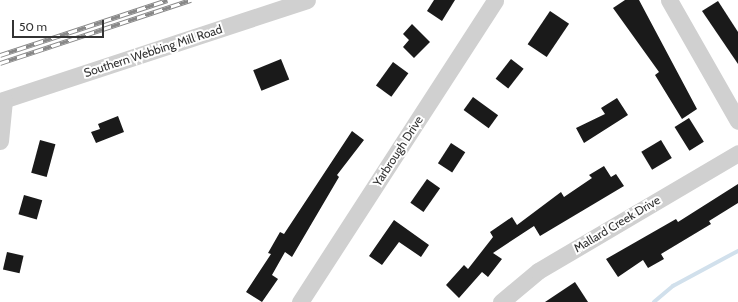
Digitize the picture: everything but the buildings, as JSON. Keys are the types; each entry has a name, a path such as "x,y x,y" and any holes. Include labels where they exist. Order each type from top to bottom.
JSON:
{"street":[{"name":"Southern Webbing Mill Road","path":"2,101 307,0"},
{"name":"Yarbrough Drive","path":"300,302 495,0"},
{"path":"669,0 738,121"},
{"path":"0,141 2,101"},
{"name":"Mallard Creek Drive","path":"500,302 538,271 738,152"}],"waterway":[{"path":"654,302 673,286 738,251"}],"railway":[{"path":"0,55 167,0"},
{"path":"0,63 191,0"}]}
